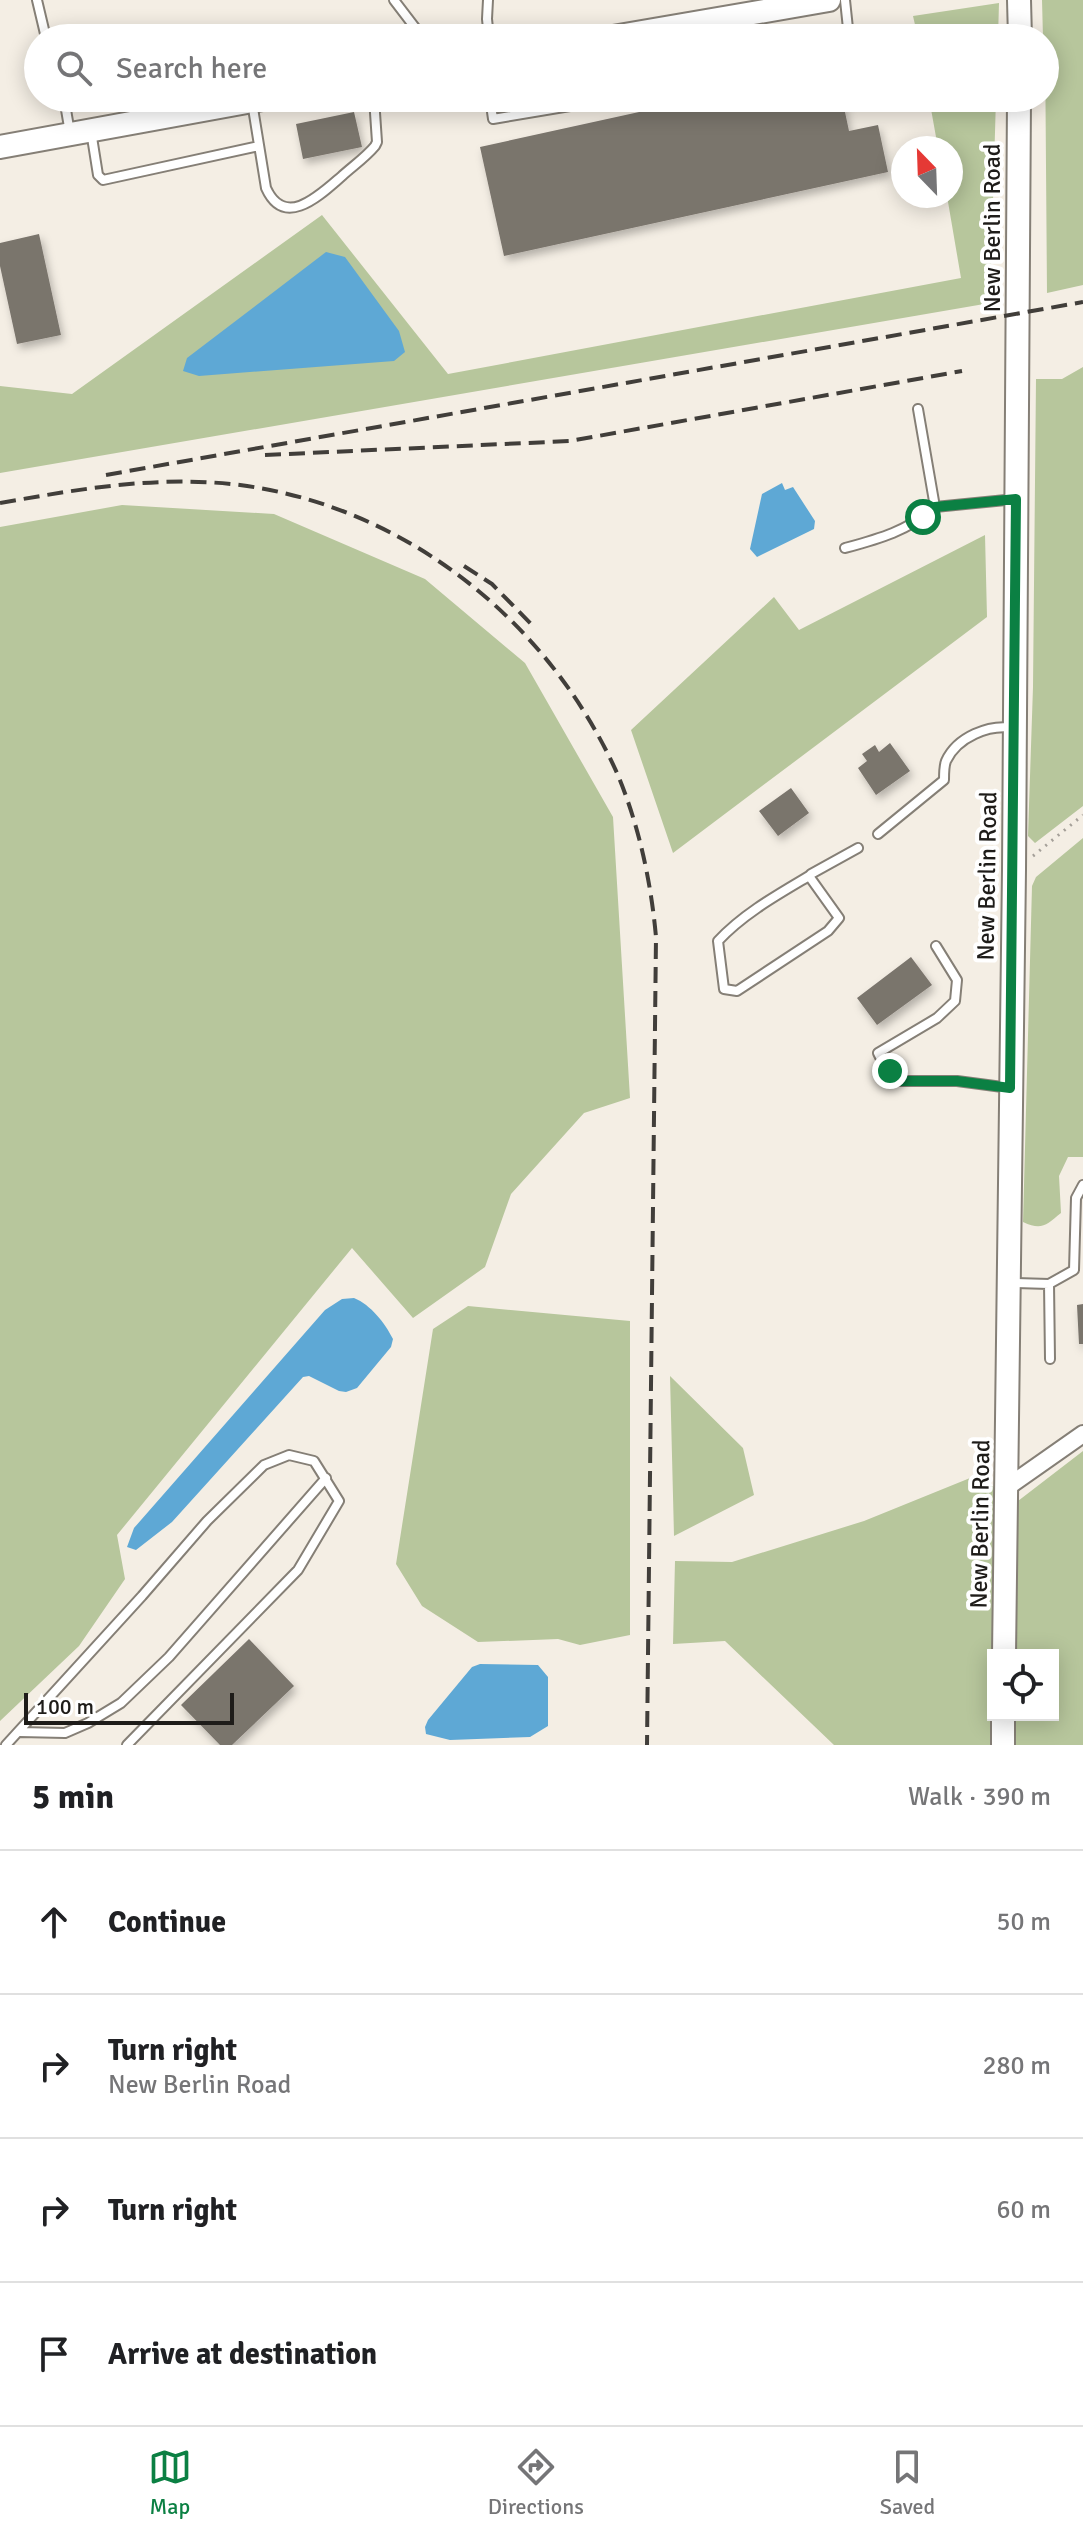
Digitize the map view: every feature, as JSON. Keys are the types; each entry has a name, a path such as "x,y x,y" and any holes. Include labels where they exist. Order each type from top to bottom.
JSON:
{"street":[{"path":"1019,0 1020,24"},
{"path":"687,24 818,1"},
{"path":"0,147 193,112"},
{"name":"New Berlin Road","path":"1004,1649 1014,870 1019,112"},
{"path":"1006,1488 1083,1434"},
{"path":"1003,1721 1003,1745"}],"lane":[{"path":"37,0 43,24"},
{"path":"394,0 412,24"},
{"path":"488,0 488,24"},
{"path":"845,0 848,24"},
{"path":"71,112 103,180 259,146"},
{"path":"260,112 259,146 266,188 272,199 285,207 303,205 316,198 375,146 374,112"},
{"path":"492,112 493,119 535,112"},
{"path":"918,409 935,507"},
{"path":"845,548 886,537 935,507 1016,499"},
{"path":"878,834 944,780 945,762 956,747 983,730 1004,726 1014,728"},
{"path":"809,876 839,918 828,931 737,991 724,989 718,941 728,930 772,898 809,876 858,848"},
{"path":"936,946 957,980 955,1001 937,1018 878,1053 884,1065 900,1081 957,1081 1010,1088"},
{"path":"1007,1282 1049,1284 1074,1270 1076,1198 1083,1185"},
{"path":"1049,1284 1050,1359"},
{"path":"6,1745 207,1521 264,1465 289,1455 314,1461 339,1501 298,1570 127,1745"},
{"path":"20,1732 65,1733 121,1703 169,1657 326,1478"}],"path":[{"path":"1014,870 1083,815"}],"green space":[{"path":"1042,0 1083,0 1083,285 1047,293 1046,112 1059,112 1059,24 1043,24"},
{"path":"999,3 998,24 915,24 913,16"},
{"path":"932,112 996,112 990,303 0,473 0,386 72,394 322,215 448,374 961,278 949,208 963,208 963,136 936,136"},
{"path":"1083,367 1083,806 1035,843 1028,836 1036,379 1062,379"},
{"path":"122,505 274,514 425,579 525,663 613,817 630,1098 584,1113 511,1194 485,1267 413,1318 352,1248 117,1535 125,1579 79,1646 0,1721 0,527"},
{"path":"985,535 987,617 673,853 631,730 774,597 799,630"},
{"path":"1083,838 1083,1157 1068,1157 1059,1176 1061,1213 1047,1223 1035,1226 1023,1222 1032,886 1036,877"},
{"path":"468,1306 630,1321 630,1635 580,1645 558,1639 478,1642 422,1606 396,1564 433,1329"},
{"path":"670,1376 743,1448 754,1495 674,1536"},
{"path":"1083,1451 1083,1745 834,1745 725,1641 673,1644 675,1561 732,1562 864,1521 975,1476 1018,1501"}],"water":[{"path":"326,252 345,257 399,331 405,352 394,361 199,376 183,371 187,358"},
{"path":"782,483 785,490 793,487 815,521 814,529 757,557 750,549 762,494"},
{"path":"354,1298 377,1315 393,1339 391,1347 357,1388 339,1391 309,1376 303,1377 172,1522 136,1550 127,1547 134,1528 325,1310 342,1299"},
{"path":"480,1664 538,1665 548,1677 548,1726 530,1737 450,1740 426,1734 428,1720 472,1667"}],"building":[{"path":"354,112 362,147 303,159 296,124"},
{"path":"639,112 845,112 849,131 878,125 888,172 504,256 480,147"},
{"path":"39,234 61,335 17,344 0,266 0,243"},
{"path":"890,743 910,771 876,795 858,768 867,761 862,754 875,745 879,752"},
{"path":"791,788 809,813 778,836 759,811"},
{"path":"911,957 932,985 877,1025 857,998"},
{"path":"1083,1304 1083,1344 1079,1344 1077,1305"},
{"path":"249,1639 294,1686 232,1745 220,1745 181,1705"}],"railway":[{"path":"106,475 1083,302"},
{"path":"265,455 570,441 962,371"},
{"path":"0,503 119,485 209,482 301,497 360,518 415,546 466,581 512,621 553,667 588,718 617,773 643,854 656,937 647,1745"},
{"path":"464,566 492,584 533,626"}],"route":[{"path":"890,1071 900,1081 957,1081 1010,1088 1016,499 935,507 923,517"}]}
